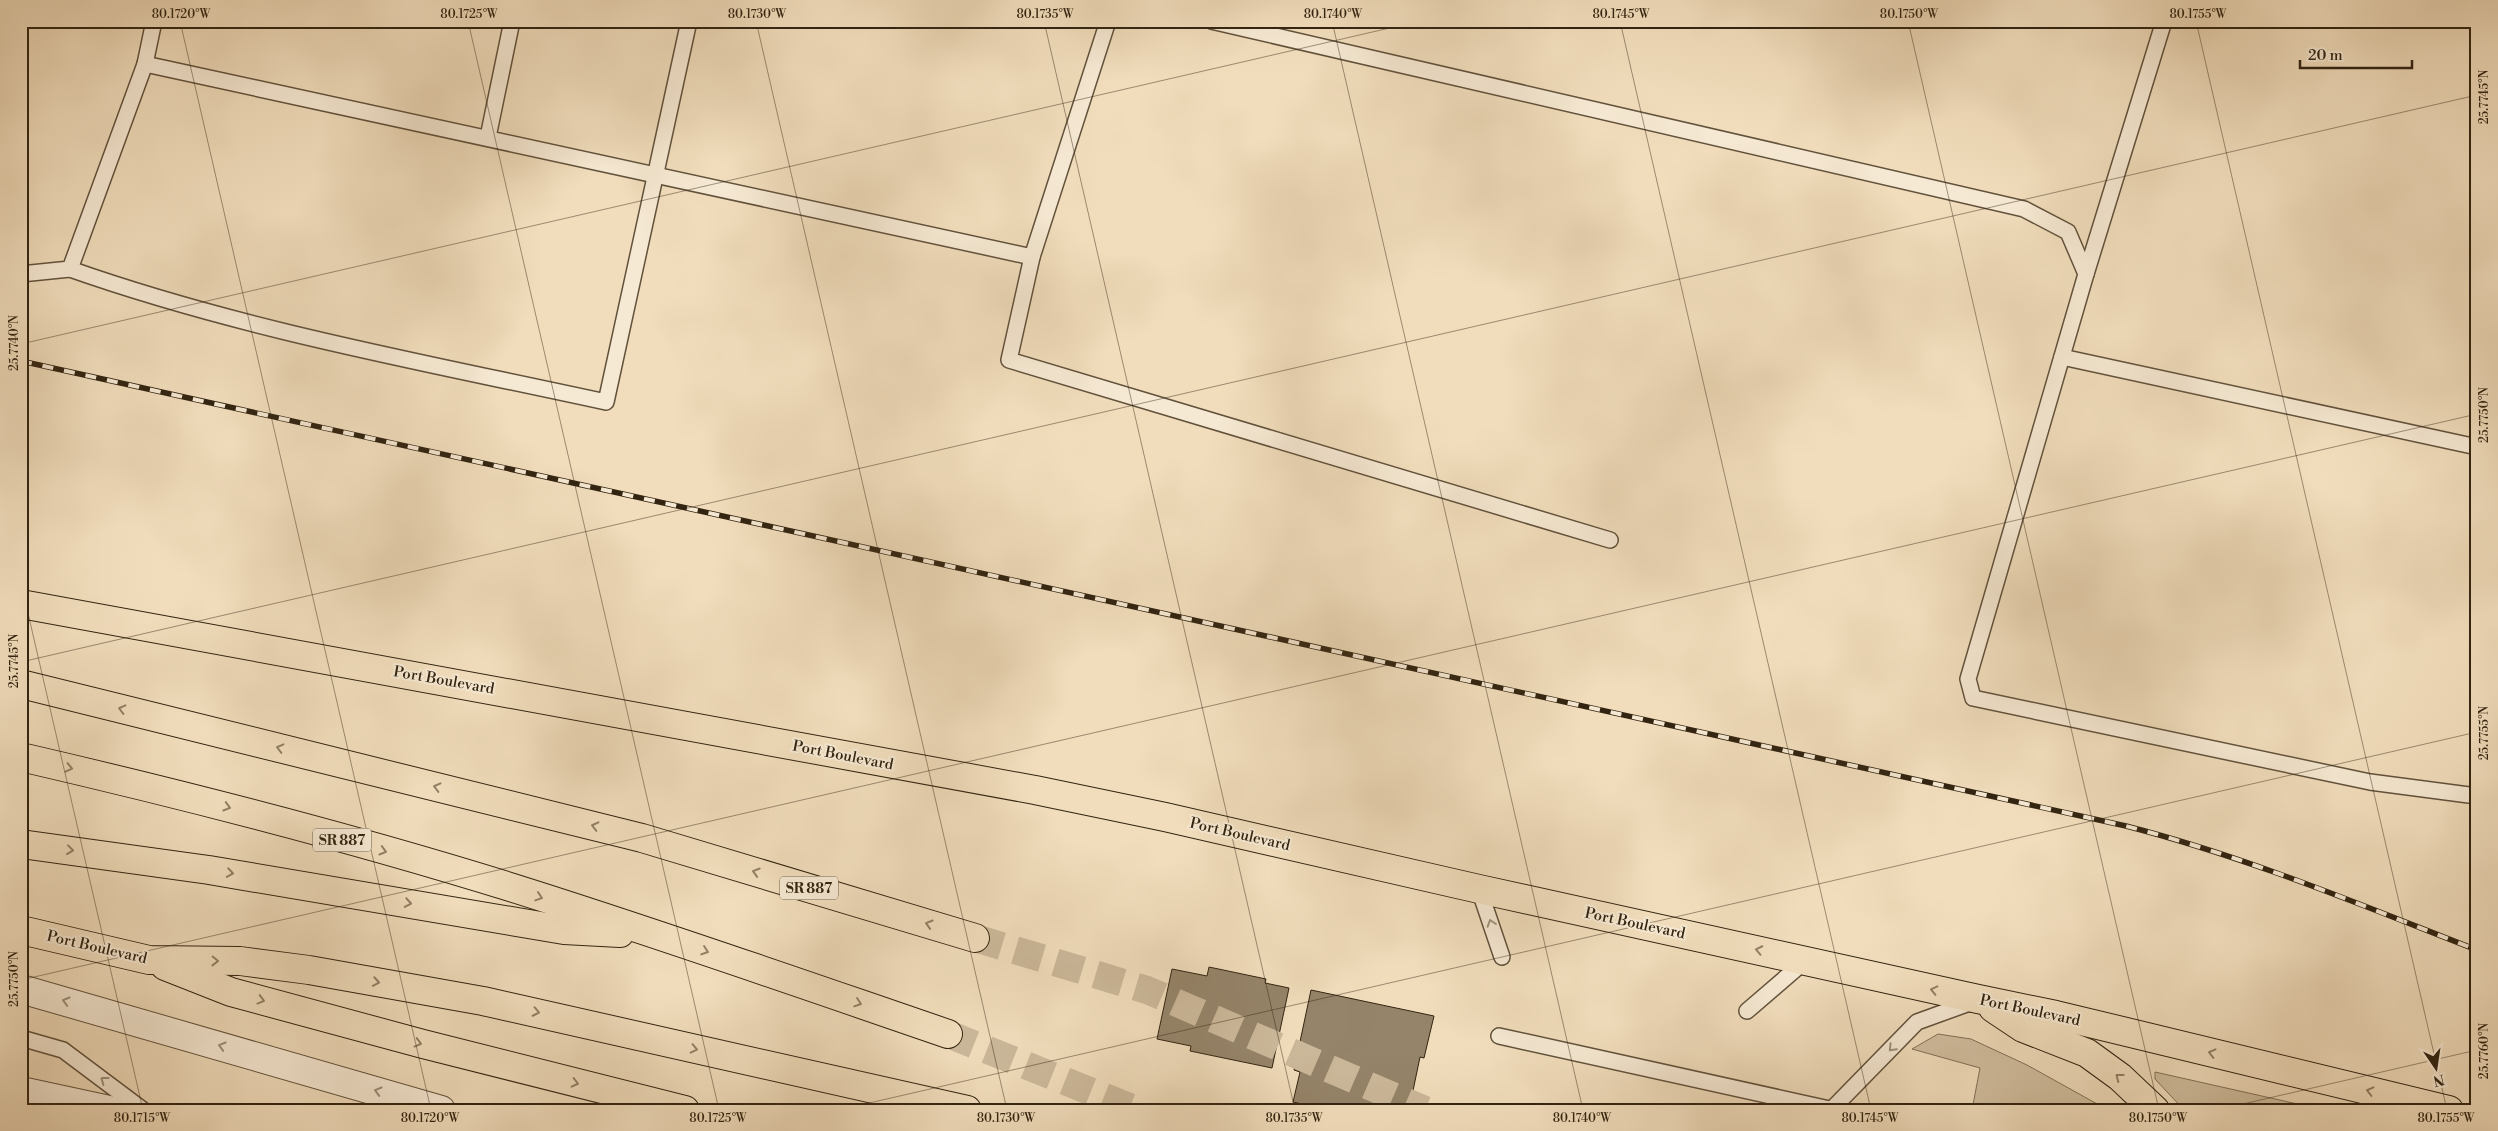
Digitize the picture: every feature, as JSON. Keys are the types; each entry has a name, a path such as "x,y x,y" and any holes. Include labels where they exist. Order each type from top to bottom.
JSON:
{"main road":[{"name":"Port Boulevard","path":"21,604 1035,790 1175,819 1479,889 1978,999 2056,1014 2448,1110"},
{"name":"SR 887","path":"21,684 642,838 975,938"},
{"name":"SR 887","path":"21,757 196,798 507,887 659,935 948,1034"},
{"path":"21,844 218,871 564,930 659,935"},
{"name":"Port Boulevard","path":"21,930 149,960 240,961 309,970 482,1001 967,1110"},
{"path":"149,960 231,992 423,1044 685,1110"},
{"path":"1978,999 2024,1028 2088,1053 2120,1077 2155,1110"}],"street":[{"path":"21,989 442,1110"},
{"path":"21,1091 109,1110"}],"lane":[{"path":"70,269 145,64 154,21"},
{"path":"488,137 512,21"},
{"path":"21,274 70,269 143,295 267,326 606,402 689,21"},
{"path":"1108,21 1032,256 1009,360 1610,540"},
{"path":"1211,21 2024,209 2068,232 2086,274"},
{"path":"2164,21 2086,274 1968,679 1973,698 2370,782 2469,795 2477,794"},
{"path":"145,64 656,173 1032,256"},
{"path":"2062,357 2477,447"},
{"path":"1479,889 1502,957"},
{"path":"1747,1011 1805,960"},
{"path":"1499,1036 1833,1109 1917,1022 1978,999"},
{"path":"21,1038 63,1050 143,1110"}],"shaded area":[{"path":"1938,1034 1971,1039 2027,1065 2108,1110 1972,1110 1980,1068 1912,1049"},
{"path":"2155,1072 2324,1110 2184,1110 2155,1079"}],"building":[{"path":"1209,967 1266,979 1265,983 1289,988 1272,1068 1190,1051 1191,1046 1157,1039 1172,969 1207,976"},
{"path":"1311,990 1434,1016 1424,1058 1420,1057 1409,1110 1355,1108 1355,1110 1329,1110 1293,1102 1300,1072 1294,1070"}],"tunnel":[{"path":"975,938 1147,990 1425,1110"},
{"path":"948,1034 1137,1110"}],"railway":[{"path":"21,361 2126,826 2171,838 2260,867 2477,950"}]}
